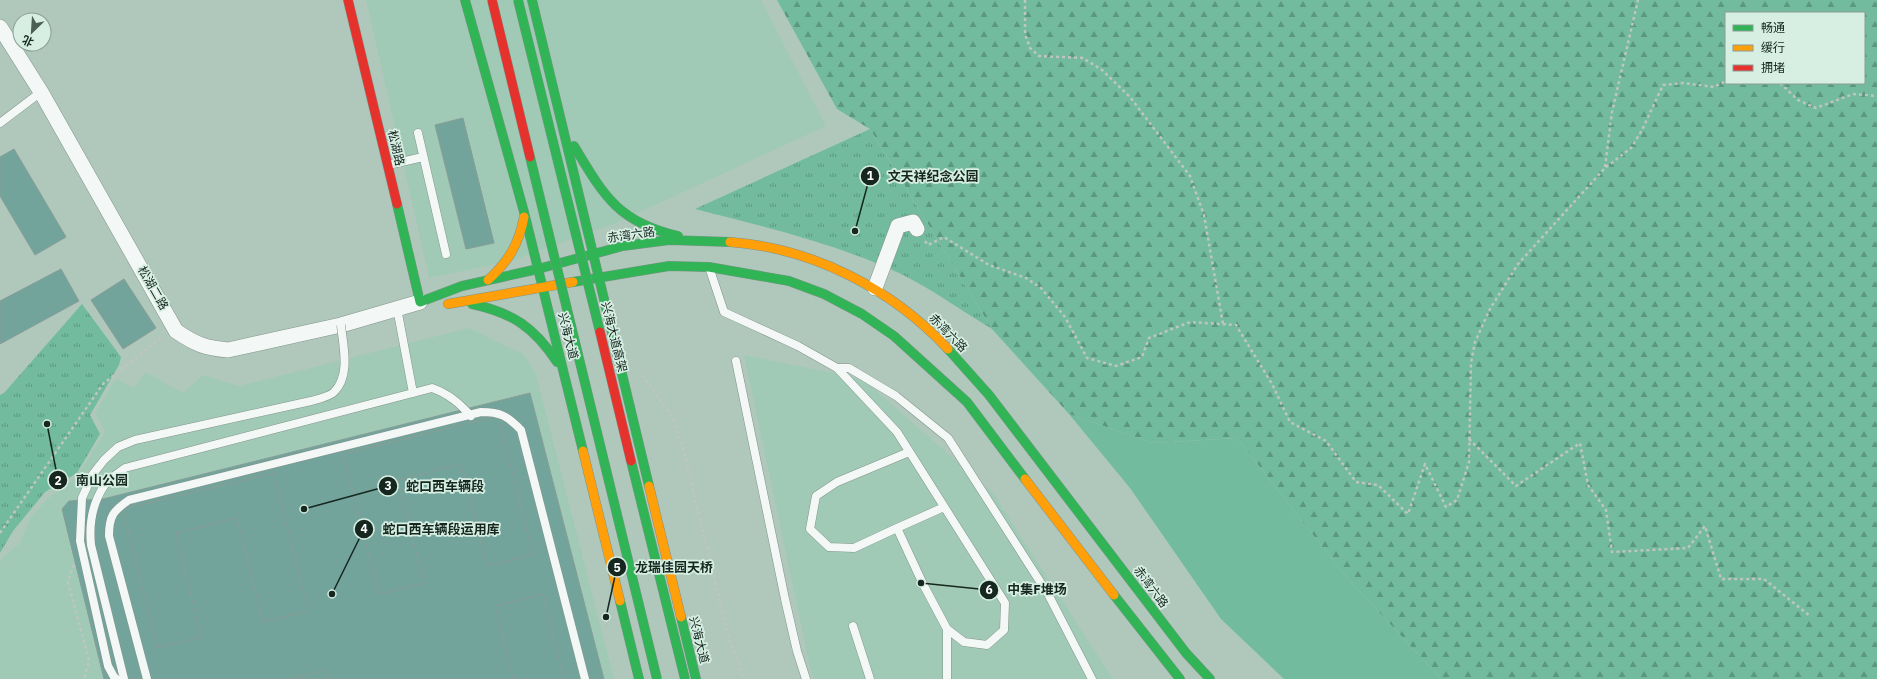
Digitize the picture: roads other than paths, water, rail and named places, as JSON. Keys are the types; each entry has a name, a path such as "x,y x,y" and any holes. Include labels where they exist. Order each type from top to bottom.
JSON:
{"street":[{"name":"松湖路","path":"348,0 420,302"},
{"name":"兴海大道","path":"466,0 539,269 639,679"},
{"path":"492,0 657,679"},
{"name":"兴海大道高架","path":"518,0 686,679"},
{"name":"兴海大道","path":"532,0 696,679"},
{"name":"松湖二路","path":"0,27 41,92 176,331 199,345 209,348 228,350 341,325 420,302"},
{"path":"562,128 594,179 610,200 625,214 642,225 694,240"},
{"path":"487,281 501,269 517,248 524,212"},
{"path":"875,288 898,226 913,222 917,229"},
{"name":"赤湾六路","path":"539,269 594,253 638,244 694,240 734,242 782,250 828,264 875,288 920,321 956,357 989,395 1210,679"},
{"path":"420,302 440,306 461,301 544,289 668,266 709,267 789,281 824,294 862,314 894,336 967,402 1148,640 1180,679"},
{"path":"420,302 437,292 539,269"},
{"path":"461,301 493,308 526,324 539,336 566,376"},
{"path":"1199,679 1200,668"}],"lane":[{"path":"0,123 41,92"},
{"path":"418,134 446,254"},
{"path":"387,166 423,157"},
{"path":"709,267 724,312 798,346 837,368 897,432 1005,603 1004,630 987,645 964,642 947,629 923,584 897,528"},
{"path":"397,308 413,393"},
{"path":"117,679 114,677 108,666 80,542 82,498 93,474 118,447 135,440 311,402 334,393 341,382 345,368 341,325"},
{"path":"736,361 785,599 797,651 806,679"},
{"path":"837,368 849,368 896,396 948,438 1048,594 1092,679"},
{"path":"124,679 91,545 89,526 94,508 104,485 125,468 432,388 446,393 457,401 471,416"},
{"path":"147,679 109,536 109,523 116,509 129,500 481,412 496,412 509,418 521,430 585,679"},
{"path":"909,452 837,482 816,496 810,530 829,547 854,548 944,507"},
{"path":"853,626 870,679"},
{"path":"947,629 948,679"}],"place":[{"name":"文天祥纪念公园","path":"855,231"},
{"name":"南山公园","path":"47,424"},
{"name":"蛇口西车辆段","path":"304,509"},
{"name":"中集F堆场","path":"921,583"},
{"name":"蛇口西车辆段运用库","path":"332,594"},
{"name":"龙瑞佳园天桥","path":"606,617"}]}
